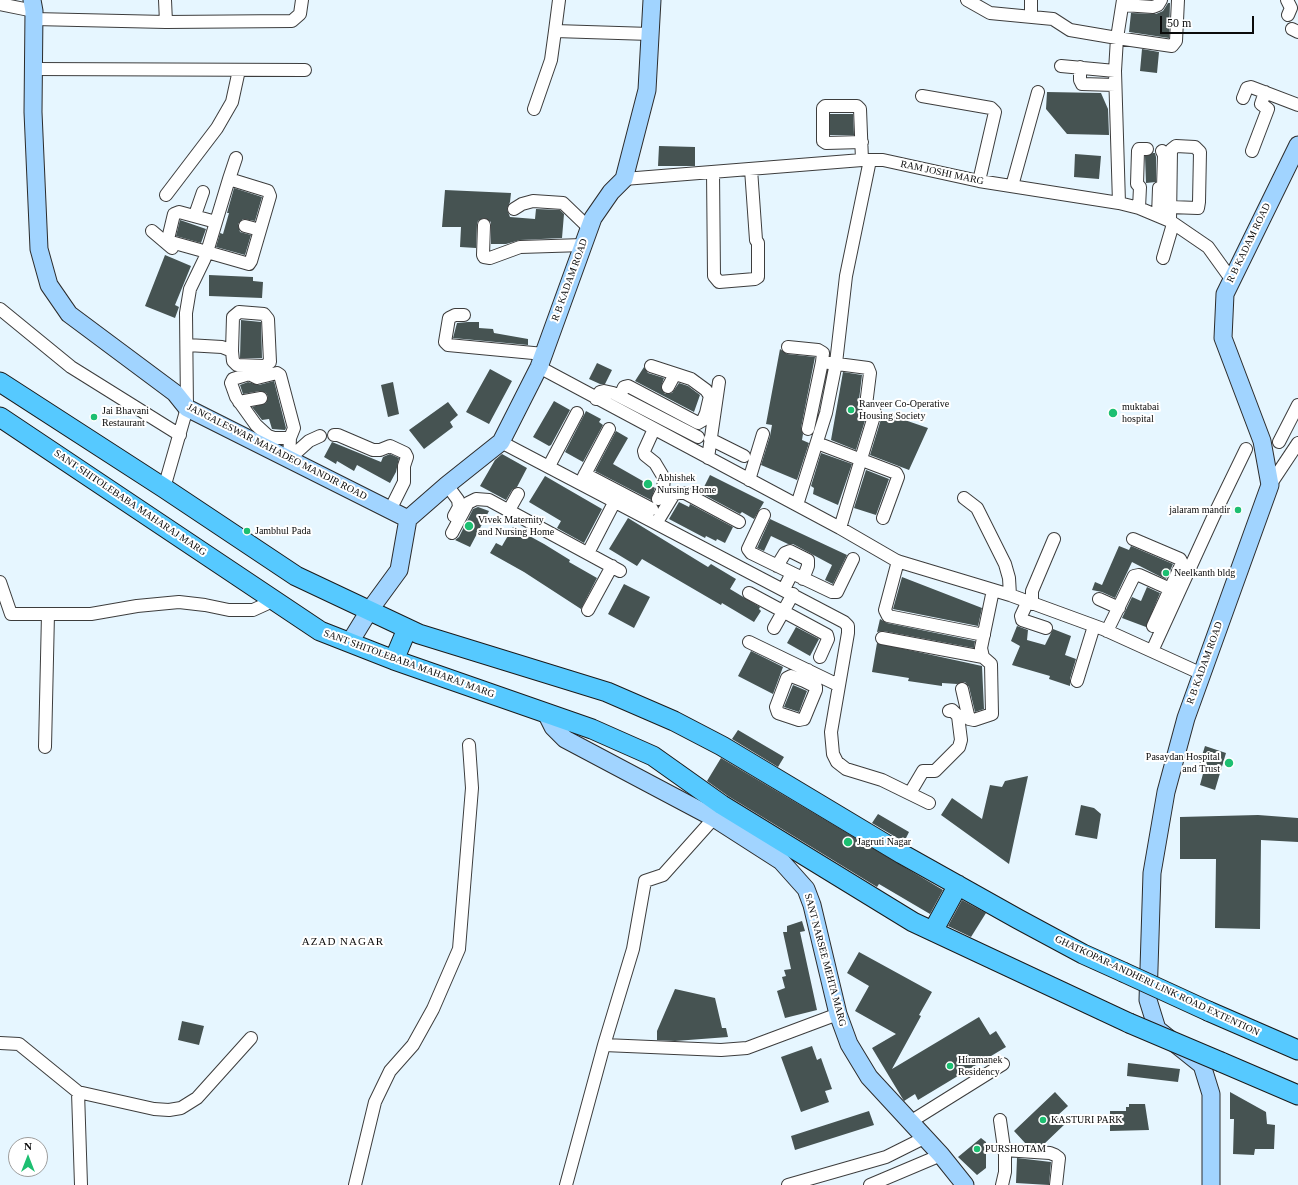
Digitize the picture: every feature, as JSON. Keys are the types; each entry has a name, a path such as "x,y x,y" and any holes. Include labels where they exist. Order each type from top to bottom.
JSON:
{"main road":[{"path":"0,382 164,488 296,576 407,629 394,660"},
{"name":"SANT SHITOLEBABA MAHARAJ MARG","path":"0,417 320,631 394,660 547,715 592,729 653,756 722,805 913,922 1129,1023 1298,1095"},
{"name":"GHATKOPAR-ANDHERI LINK ROAD EXTENTION","path":"407,629 505,662 607,692 674,721 722,746 958,885 1070,947 1208,1011 1298,1050"},
{"path":"933,931 958,885"}],"street":[{"path":"165,0 166,22"},
{"path":"0,4 33,10 166,22 292,21 300,14 302,0"},
{"path":"534,110 551,60 559,0"},
{"name":"R B KADAM ROAD","path":"408,519 447,485 501,442 541,360 593,218 611,192 624,179 647,90 652,0"},
{"path":"967,0 990,13 1053,20 1070,30 1172,46 1176,41 1178,0"},
{"path":"1031,0 1031,17"},
{"path":"1119,203 1115,71 1117,38 1123,2 1153,7 1158,5 1160,0"},
{"path":"1287,0 1291,8 1288,15"},
{"name":"JANGALESWAR MAHADEO MANDIR ROAD","path":"33,10 33,112 39,249 49,285 69,314 175,393 186,408 408,519"},
{"path":"555,31 650,34"},
{"path":"1061,66 1115,71"},
{"path":"1080,67 1080,80 1082,84 1115,85"},
{"path":"33,69 305,70"},
{"path":"166,195 217,128 232,102 239,70"},
{"path":"1012,186 1038,92"},
{"path":"922,96 991,108 994,112 979,181"},
{"path":"1252,151 1268,109 1256,99 1298,104"},
{"path":"798,505 826,413 836,363 846,276 866,160 862,142"},
{"name":"R B KADAM ROAD","path":"1211,1185 1211,1094 1202,1065 1157,1028 1148,1000 1152,873 1166,792 1186,718 1200,673 1270,485 1262,441 1223,338 1225,294 1231,279 1298,145"},
{"path":"1163,258 1172,222 1170,206 1171,150 1176,146 1195,147 1200,152 1198,208 1170,206"},
{"path":"1147,149 1139,149 1138,151 1136,184 1140,187 1163,187 1164,155 1162,151"},
{"path":"164,488 180,435 186,408 186,313 190,289 205,256 236,158"},
{"name":"RAM JOSHI MARG","path":"624,179 866,160 883,160 979,181 1119,203 1139,208 1172,222 1208,247 1231,279"},
{"path":"712,172 714,276 719,282 756,279 758,277 758,243 756,240 751,169"},
{"path":"152,231 167,246 175,250 248,264 252,261 270,196 268,191 229,179"},
{"path":"1139,208 1140,187"},
{"path":"1158,216 1159,188"},
{"path":"195,215 203,192"},
{"path":"514,209 522,204 533,201 563,203 589,228"},
{"path":"205,256 171,242 168,239 174,214 179,212 195,215 216,222"},
{"path":"484,225 484,257 490,258 520,247 583,246"},
{"path":"245,226 260,230"},
{"path":"0,309 72,367 180,435"},
{"path":"239,312 264,314 268,319 270,362 265,366 237,366 233,361 232,351 234,317 239,312"},
{"path":"464,316 455,315 449,318 445,342 448,345 541,360 596,399 798,505 898,562 1010,595 1107,631 1200,673"},
{"path":"187,346 222,347 232,351"},
{"path":"788,347 818,350 823,353 808,429"},
{"path":"822,362 868,368 870,373 866,405 874,410 875,413 840,528"},
{"path":"620,396 624,387 628,386 698,423 703,420 710,396 706,390 690,379 650,366"},
{"path":"288,459 290,438 294,428 280,375 277,373 257,378 249,374 233,379 231,383 239,402 256,425 268,436 274,438 290,438"},
{"path":"668,386 675,374"},
{"path":"708,458 719,382"},
{"path":"816,387 830,390"},
{"path":"596,399 600,392 604,391 620,396 698,436"},
{"path":"239,402 261,398"},
{"path":"1280,442 1298,405"},
{"path":"811,411 826,413"},
{"path":"549,466 578,413"},
{"path":"583,478 609,429"},
{"path":"501,442 549,466 655,504 663,489 664,478 655,462 645,455 644,451 654,429"},
{"path":"749,480 763,434"},
{"path":"334,435 338,435 373,450 380,450 390,446 405,452 407,457 404,466 404,482 390,510"},
{"path":"288,459 308,441 320,436"},
{"path":"710,439 744,456"},
{"path":"1262,441 1280,442 1296,446 1270,485"},
{"path":"817,443 896,473 898,477 883,518"},
{"path":"1152,651 1246,449"},
{"path":"583,478 615,501 844,622 848,626 830,743 832,754 837,762 846,769 882,780 910,792 929,803"},
{"path":"447,485 462,505"},
{"path":"657,522 674,494 679,493 685,493 739,522"},
{"path":"509,510 518,494"},
{"path":"964,498 976,508 1002,559 1009,578 1010,595"},
{"path":"452,519 462,505 476,499 489,500 616,569 588,610"},
{"path":"588,553 615,501"},
{"path":"452,533 462,505"},
{"path":"764,515 748,549 751,553 797,576 832,592 837,592 853,559"},
{"path":"350,642 368,611 399,570 408,519"},
{"path":"1052,611 1044,633 1022,620 1021,616 1029,603 1032,592 1054,539"},
{"path":"1133,539 1180,559 1182,562 1153,626"},
{"path":"774,628 784,610 788,592 797,576 808,566 808,560 790,551 785,553 777,566"},
{"path":"898,562 885,610 888,616 984,635"},
{"path":"1107,631 1134,576 1139,575 1170,589"},
{"path":"0,582 11,614 91,614 137,606 179,602 229,610 253,610 275,600"},
{"path":"983,657 981,648 993,590"},
{"path":"749,592 827,635 828,639 820,657"},
{"path":"1100,599 1119,608"},
{"path":"44,747 48,614"},
{"path":"1076,681 1094,626"},
{"path":"882,638 983,657 991,664 992,714 974,720 969,719 962,689"},
{"path":"749,642 806,675 838,685"},
{"path":"910,792 923,771 935,771 959,747 961,740 958,716 952,710 949,712"},
{"name":"SANT NARSEE MEHTA MARG","path":"547,715 553,727 565,739 714,818 781,861 806,889 812,905 838,1014 849,1044 869,1077 941,1155 965,1185"},
{"path":"355,1185 375,1102 390,1071 413,1045 433,1009 459,949 472,788 469,745"},
{"path":"566,1185 604,1045 633,949 645,881 663,875 714,818"},
{"path":"604,1045 721,1050 747,1048 838,1014"},
{"path":"0,1043 19,1044 78,1092 154,1109 181,1108 197,1098 251,1038"},
{"path":"910,1122 1003,1064"},
{"path":"78,1092 81,1185"},
{"path":"1000,1120 1005,1172 1002,1185"},
{"path":"788,1185 886,1157 924,1138"},
{"path":"1004,1150 1050,1153 1055,1155 1059,1158 1056,1185"},
{"path":"870,1185 941,1155"}],"building":[{"path":"1168,3 1170,3 1169,38 1129,32 1131,13 1156,14 1163,11"},
{"path":"1142,49 1159,52 1157,73 1140,71"},
{"path":"1047,92 1101,93 1108,109 1109,135 1067,134 1046,109"},
{"path":"830,114 853,114 854,135 830,135"},
{"path":"659,146 695,147 695,166 658,166"},
{"path":"1155,153 1156,157 1156,182 1146,183 1145,156"},
{"path":"1075,154 1101,156 1099,179 1074,177"},
{"path":"234,188 262,197 255,221 243,219 238,224 240,232 251,235 245,255 216,247 220,233 223,234"},
{"path":"445,190 511,193 510,202 507,209 510,217 535,219 536,209 560,210 564,214 562,238 520,240 506,244 491,244 491,222 484,218 478,221 477,224 476,248 460,247 461,227 442,227"},
{"path":"180,220 206,229 201,243 176,236"},
{"path":"165,255 191,266 175,305 179,307 175,318 145,306"},
{"path":"209,275 253,277 253,281 263,282 262,298 209,296"},
{"path":"241,320 261,322 262,358 240,358"},
{"path":"479,322 479,328 493,329 494,333 528,339 528,345 453,338 457,323"},
{"path":"780,349 787,354 815,357 801,428 803,434 802,440 809,443 797,480 761,465 772,425 766,424"},
{"path":"597,363 612,370 605,384 600,384 589,379"},
{"path":"644,367 648,373 664,378 661,387 665,394 672,393 679,383 688,386 700,395 694,412 635,381"},
{"path":"490,369 512,381 489,424 466,412"},
{"name":"Ranveer Co-Operative Housing Society","path":"843,372 862,375 858,408 867,414 856,450 831,440"},
{"path":"274,381 286,428 285,430 272,429 269,419 262,420 252,407 266,403 268,397 266,393 260,391 243,394 240,385 248,382 259,385"},
{"path":"393,382 399,414 388,417 381,385"},
{"path":"554,401 570,410 551,445 549,446 533,437"},
{"path":"448,402 458,415 450,422 453,427 424,449 409,430"},
{"path":"586,411 601,419 599,422 603,425 583,462 565,452"},
{"path":"890,415 928,428 909,470 870,455 882,416 889,418"},
{"path":"616,431 628,438 613,464 655,488 651,500 595,471"},
{"path":"332,442 381,462 383,457 390,454 399,458 396,472 390,483 357,465 354,471 337,461 336,464 324,457"},
{"path":"821,453 852,464 838,505 813,494 814,488 811,486"},
{"path":"502,454 527,468 517,487 512,490 506,500 480,486 495,460"},
{"path":"866,470 889,479 876,515 854,508"},
{"path":"710,475 764,502 754,519 742,512 740,514 701,493"},
{"path":"545,476 602,509 584,543 557,528 561,521 529,502"},
{"path":"679,502 689,507 690,504 733,527 725,543 717,539 716,541 706,536 705,538 669,519"},
{"path":"478,507 489,511 470,547 455,540 459,537 473,509"},
{"path":"628,518 708,567 711,564 736,579 730,589 760,607 759,609 761,611 754,622 722,603 721,605 642,559 637,566 609,549"},
{"path":"770,519 847,555 833,584 825,580 832,565 793,544 788,544 771,536 764,551 757,548"},
{"path":"513,527 544,544 570,560 569,562 597,578 581,609 524,572 490,553 496,543 502,546"},
{"name":"Neelkanth bldg","path":"1119,546 1129,550 1131,546 1173,564 1167,578 1165,579 1132,562 1115,598 1102,592 1092,590 1095,582 1102,585"},
{"path":"902,577 982,608 978,626 893,609"},
{"path":"624,584 650,597 634,628 608,614"},
{"path":"1147,587 1160,593 1146,627 1122,618 1132,597 1141,601"},
{"path":"880,619 887,623 975,641 974,648 883,631 877,632"},
{"path":"1017,626 1028,630 1027,640 1045,645 1053,629 1071,636 1065,655 1076,659 1070,679 1070,686 1049,679 1050,676 1012,665 1020,646 1011,641"},
{"path":"796,627 819,639 810,656 787,643"},
{"path":"877,643 982,666 984,709 975,712 969,687 965,682 957,684 942,683 942,686 908,681 909,678 872,672"},
{"path":"751,651 783,667 773,694 738,676"},
{"path":"793,685 807,691 799,712 784,707"},
{"path":"738,730 784,757 778,767 732,739"},
{"path":"1205,746 1226,753 1215,790 1200,785 1204,770 1198,768"},
{"path":"721,758 943,890 930,914 879,884 877,887 728,796 707,781"},
{"path":"1028,776 1009,864 941,815 952,798 982,819 990,785 1002,787 1005,781"},
{"path":"1081,805 1094,808 1101,814 1097,839 1075,835"},
{"path":"878,814 909,832 904,842 872,823"},
{"path":"1258,815 1298,818 1298,842 1261,840 1260,929 1215,928 1216,859 1180,859 1180,817"},
{"path":"962,900 986,913 971,937 948,926"},
{"path":"802,921 805,931 800,932 817,1010 785,1018 777,991 785,988 782,977 786,976 784,970 791,969 783,932 787,932 787,926"},
{"path":"859,952 932,992 919,1015 921,1016 892,1069 979,1017 990,1035 996,1031 1006,1047 918,1100 915,1094 904,1101 872,1048 896,1034 855,1011 869,986 847,973"},
{"path":"675,989 715,998 722,1028 726,1028 728,1037 675,1041 657,1040 657,1031"},
{"path":"182,1021 204,1026 199,1045 178,1040"},
{"path":"812,1046 817,1060 821,1058 832,1089 825,1091 829,1102 801,1112 781,1057"},
{"path":"1128,1063 1180,1069 1178,1082 1127,1076"},
{"name":"KASTURI PARK","path":"1055,1092 1068,1106 1057,1116 1065,1124 1043,1145 1026,1144 1014,1131"},
{"path":"1230,1092 1266,1112 1267,1124 1275,1125 1274,1149 1255,1149 1254,1155 1233,1154 1234,1119 1230,1119"},
{"path":"1129,1104 1145,1104 1149,1130 1110,1131 1110,1111 1126,1111 1126,1107 1129,1107"},
{"path":"869,1111 874,1125 795,1150 791,1136"},
{"name":"PURSHOTAM","path":"981,1138 986,1142 986,1168 977,1175 958,1157"},
{"path":"1017,1158 1051,1162 1049,1185 1016,1183"}],"place":[{"name":"Ranveer Co-Operative Housing Society","path":"851,410"},
{"name":"muktabai hospital","path":"1113,413"},
{"name":"Jai Bhavani Restaurant","path":"94,417"},
{"name":"Abhishek Nursing Home","path":"648,484"},
{"name":"jalaram mandir","path":"1238,510"},
{"name":"Vivek Maternity and Nursing Home","path":"469,526"},
{"name":"Jambhul Pada","path":"247,531"},
{"name":"Neelkanth bldg","path":"1166,573"},
{"name":"Pasaydan Hospital and Trust","path":"1229,763"},
{"name":"Jagruti Nagar","path":"848,842"},
{"name":"Hiramanek Residency","path":"950,1066"},
{"name":"KASTURI PARK","path":"1043,1120"},
{"name":"PURSHOTAM","path":"977,1149"}],"district":[{"name":"AZAD NAGAR","path":"343,942"}]}
